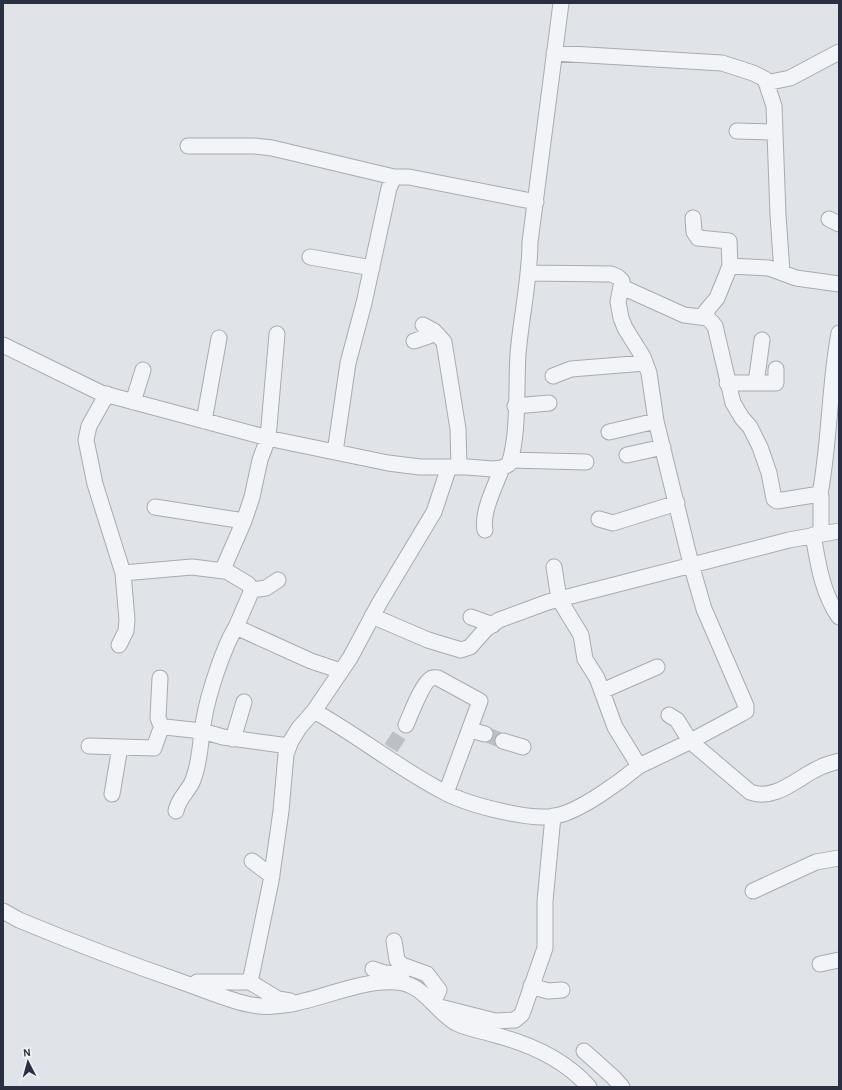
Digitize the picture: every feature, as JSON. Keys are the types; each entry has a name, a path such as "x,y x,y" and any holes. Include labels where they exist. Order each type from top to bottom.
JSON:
{"street":[{"path":"485,530 484,524 487,510 506,464 515,406 518,353 561,3"},
{"path":"766,83 790,78 839,52"},
{"path":"554,53 722,63 753,72 765,79 774,106 778,215 782,272"},
{"path":"737,130 775,132"},
{"path":"188,146 254,146 272,148 394,177 409,177 536,202"},
{"path":"335,452 348,363 372,268 389,188 394,177"},
{"path":"693,218 694,232 698,238 729,241 730,266 717,298 702,316"},
{"path":"310,257 372,268"},
{"path":"730,266 769,268 796,278 839,284"},
{"path":"314,711 388,752 427,784 457,799 487,808 541,816 553,816 569,811 600,795 639,766 746,711 746,706 704,609 691,564 678,503 656,421 649,373 621,318 618,302 622,281 618,277 611,274 528,273"},
{"path":"622,287 684,314 708,318 715,326 727,383 733,403 742,418 750,427 760,447 769,473 774,500 777,501 811,494 820,494"},
{"path":"250,982 272,876 281,811 286,754 289,746 299,728 314,711 341,671 434,512 454,467 458,429 444,342 429,328 429,336 414,341"},
{"path":"839,333 832,377 826,461 820,494 817,534 822,580 829,600 839,617"},
{"path":"224,571 224,565 244,521 252,497 260,460 268,438 277,334"},
{"path":"204,421 219,338"},
{"path":"756,383 762,340"},
{"path":"3,345 107,394 268,438 335,452 395,464 493,469 506,464 586,462"},
{"path":"553,376 572,369 645,363"},
{"path":"727,383 776,383 776,369"},
{"path":"134,402 143,370"},
{"path":"107,394 89,426 86,440 95,484 123,573 127,620 126,631 119,645"},
{"path":"515,406 549,403"},
{"path":"609,432 656,421"},
{"path":"627,455 663,447"},
{"path":"599,519 613,523 678,503"},
{"path":"156,507 244,521"},
{"path":"372,616 428,640 461,650 470,647 475,640 493,625 514,613 559,599 691,564 817,534 839,531"},
{"path":"123,573 192,567 224,571 248,584 252,590"},
{"path":"554,567 559,599 581,635 585,659 597,678 615,727 639,766"},
{"path":"252,590 266,588 278,580"},
{"path":"176,811 177,804 193,781 199,760 202,731 209,696 230,638 252,590"},
{"path":"471,617 493,625"},
{"path":"236,627 311,661 341,671"},
{"path":"602,691 657,667"},
{"path":"406,725 423,689 433,677 438,678 480,701 477,732 446,793"},
{"path":"89,746 156,748 162,728 158,718 160,678"},
{"path":"233,739 244,702"},
{"path":"669,715 677,720 690,741 750,792 758,795 768,794 804,777 820,767 839,761"},
{"path":"162,728 175,727 202,731 233,739 289,746"},
{"path":"503,741 523,748"},
{"path":"112,794 120,747"},
{"path":"432,1002 472,1016 495,1021 510,1021 518,1019 522,1014 545,948 545,900 553,816"},
{"path":"753,891 816,862 839,858"},
{"path":"252,861 272,876"},
{"path":"3,911 19,920 46,931 178,981 248,1004 285,1005 367,984 397,982 413,986 432,1002 443,1014 457,1023 527,1044 555,1059 582,1079 589,1087"},
{"path":"394,941 397,960 402,965 428,974 439,990 432,1002"},
{"path":"820,964 839,960"},
{"path":"373,969 385,973 416,974 428,983 432,1002"},
{"path":"178,981 214,983 250,982 278,999 303,1001"},
{"path":"531,986 548,991 562,990"},
{"path":"492,1034 510,1021"},
{"path":"584,1051 622,1087"}],"tunnel":[{"path":"391,748 406,725"},
{"path":"485,734 503,741"}]}
